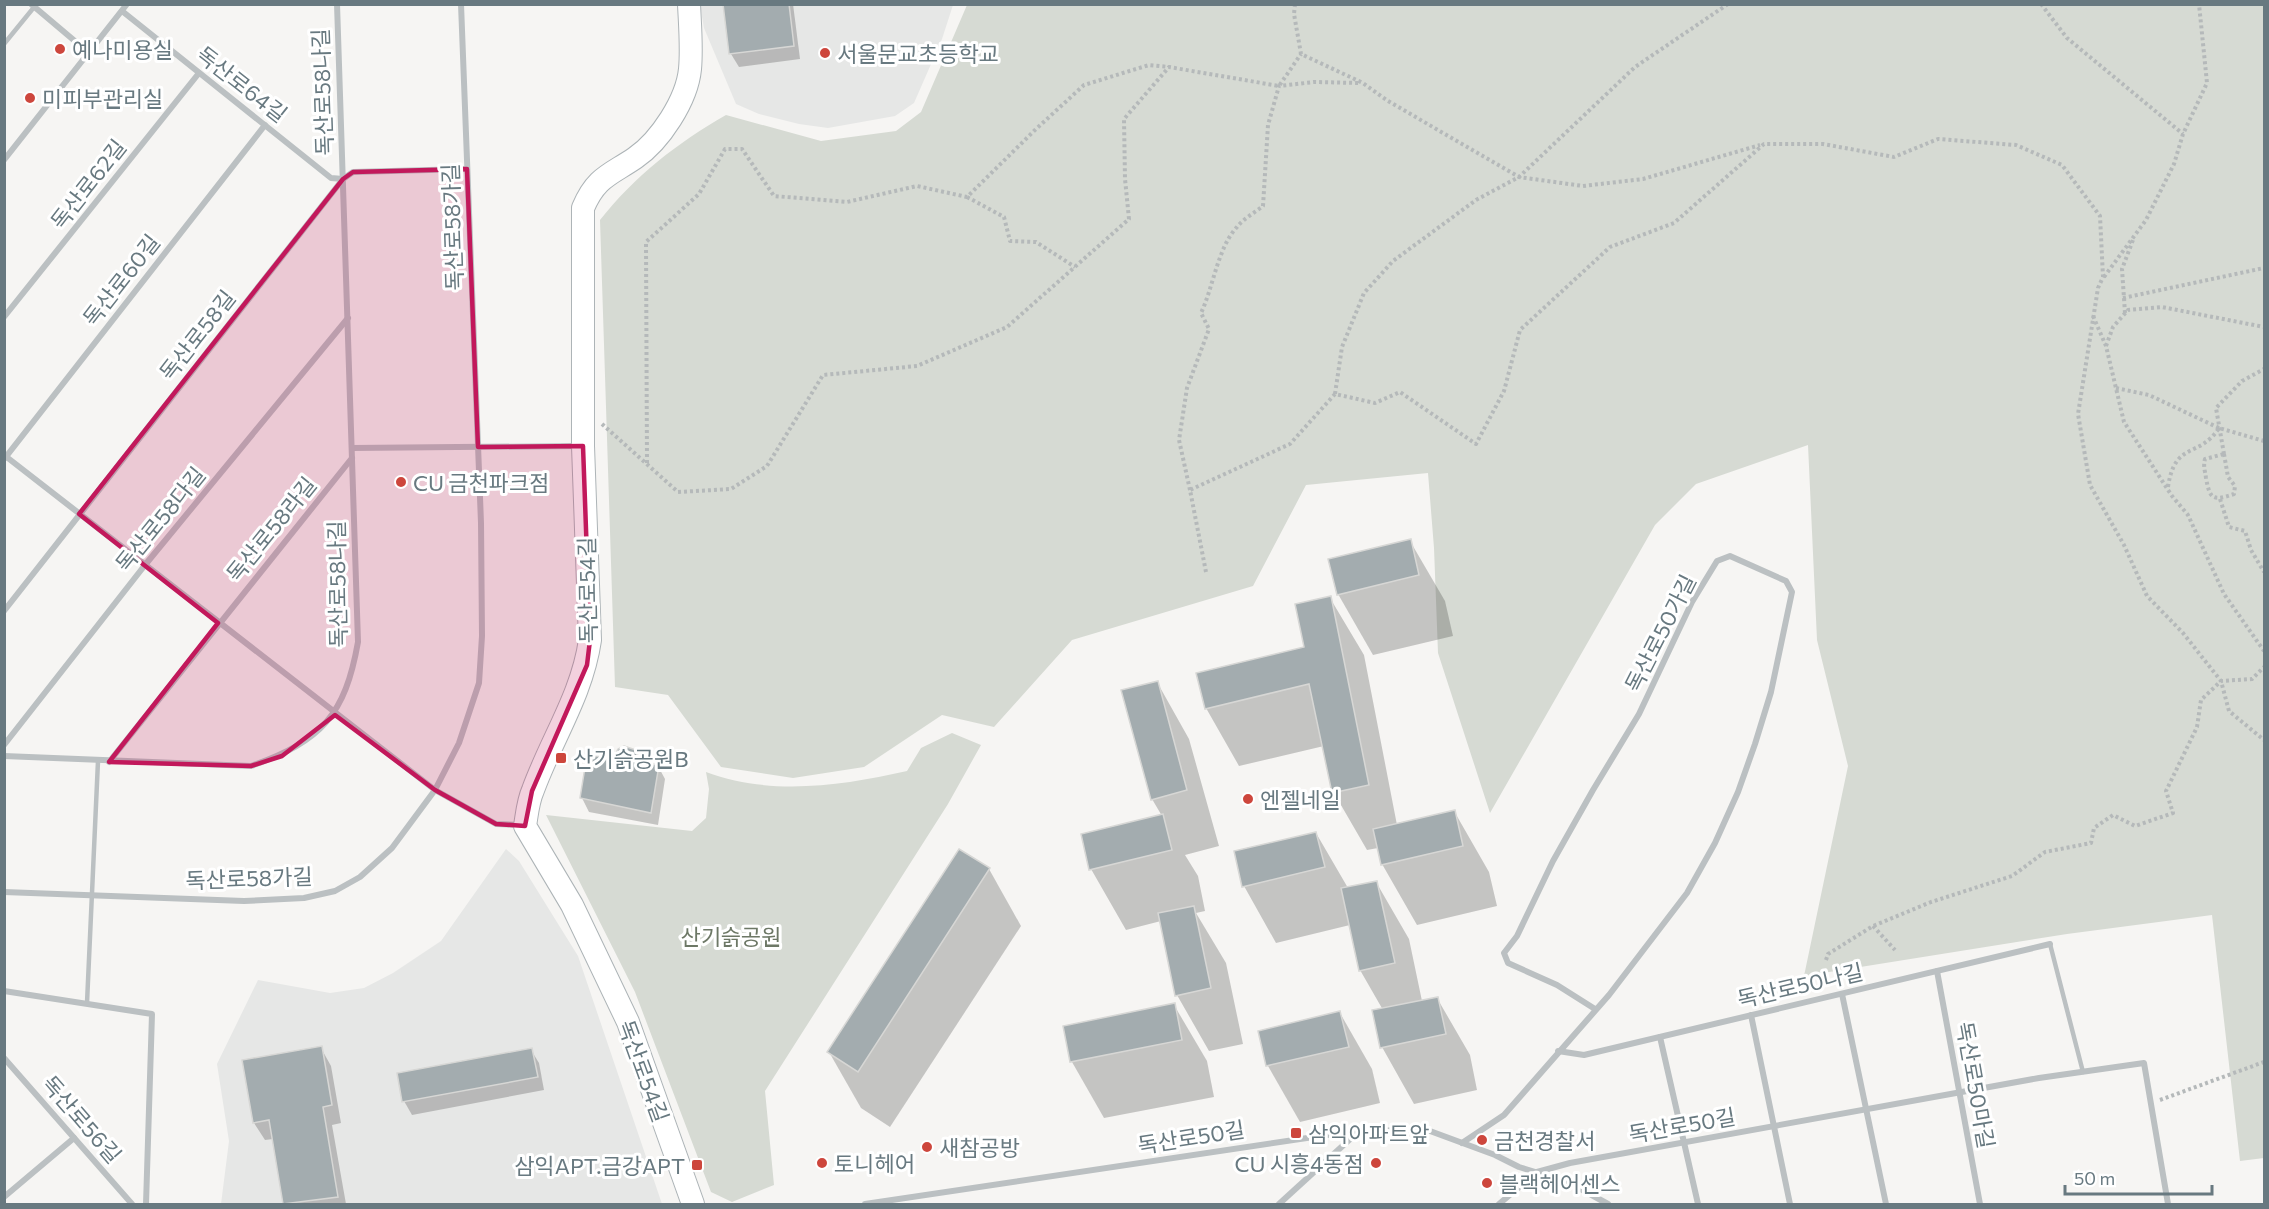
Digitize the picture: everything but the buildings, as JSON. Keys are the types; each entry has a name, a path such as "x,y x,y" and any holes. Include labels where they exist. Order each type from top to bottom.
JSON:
{"street":[{"path":"4,160 127,4"},
{"name":"독산로58나길","path":"4,756 251,766 282,756 335,715 345,697 358,642 338,4"},
{"name":"독산로58가길","path":"4,892 244,901 304,898 335,891 360,877 392,848 435,790 459,743 479,683 482,534 461,4"},
{"name":"독산로54길","path":"689,4 690,71 672,118 659,138 645,150 596,183 584,208 583,446 590,640 587,664 576,698 532,791 525,826 572,905 628,1023 693,1204"},
{"path":"33,5 89,53"},
{"name":"독산로64길","path":"122,11 331,178 343,179"},
{"name":"독산로62길","path":"4,317 199,73"},
{"name":"독산로60길","path":"79,514 5,457 265,125"},
{"name":"독산로58나길","path":"343,179 353,172 467,169"},
{"name":"독산로58길","path":"4,611 343,179"},
{"name":"독산로58다길","path":"4,745 145,565 348,318"},
{"path":"352,448 583,446"},
{"name":"독산로58라길","path":"109,762 352,458"},
{"path":"79,514 335,715 435,790 496,824 525,826"},
{"name":"독산로50가길","path":"1462,1143 1504,1115 1595,1009 1654,939 1692,883 1738,792 1771,692 1792,592 1786,581 1730,556 1717,561 1692,602 1640,714 1593,790 1553,861 1517,936 1504,953 1508,963 1557,985 1595,1009"},
{"name":"독산로50나길","path":"1558,1051 1584,1055 2050,944"},
{"name":"독산로50마길","path":"1937,971 1980,1204"},
{"path":"4,992 152,1014 146,1204"},
{"path":"1842,994 1886,1204"},
{"path":"1751,1016 1790,1204"},
{"path":"1660,1037 1698,1204"},
{"name":"독산로56길","path":"4,1058 132,1204"},
{"name":"독산로50길","path":"865,1204 1361,1130 1430,1131 1537,1172 1959,1092 2144,1063 2168,1204"},
{"path":"1278,1204 1361,1130"},
{"path":"4,1197 74,1138"},
{"path":"1499,1204 1537,1172 1568,1182 1608,1204"}],"lane":[{"path":"4,44 33,5"},
{"path":"87,1003 98,761"},
{"path":"2050,944 2083,1072"}],"path":[{"path":"1206,572 1179,440 1187,388 1209,329 1201,314 1212,291 1220,258 1236,227 1263,206 1268,125 1279,86 1301,54 1294,14 1295,4"},
{"path":"1190,490 1290,444 1335,394 1342,347 1364,293 1393,261 1420,238 1476,200 1519,177 1635,67 1728,4"},
{"path":"2041,4 2067,38 2183,134"},
{"path":"2199,4 2207,82 2183,134 2174,164 2146,220 2103,277 2098,288 2078,414 2090,485 2124,545 2147,596 2183,633 2221,681 2229,711 2265,740"},
{"path":"1301,54 1364,83 1388,101 1519,177 1582,186 1643,179 1764,144 1823,144 1894,157 1938,139 2016,145 2062,165 2100,216 2103,277"},
{"path":"967,197 1084,85 1149,65 1279,86 1314,82 1364,83"},
{"path":"583,406 678,492 731,489 767,466 823,375 917,366 1006,327 1130,219 1125,179 1124,119 1169,67"},
{"path":"1335,394 1375,403 1400,392 1476,444 1504,391 1520,330 1610,247 1674,223 1764,144"},
{"path":"647,464 646,242 699,194 725,149 742,149 774,195 847,202 917,186 967,197 1004,218 1010,241 1036,242 1075,267"},
{"path":"2125,314 2122,269 2136,234"},
{"path":"2123,298 2265,268"},
{"path":"2106,346 2113,327 2128,310 2162,308 2265,327"},
{"path":"2093,316 2106,346 2124,422 2188,515 2224,594 2265,651"},
{"path":"2224,454 2205,459 2203,467 2208,492 2212,497 2220,499 2235,494 2235,486 2228,477 2224,454 2219,428 2216,408 2242,381 2265,369"},
{"path":"2116,388 2148,395 2219,428 2265,441"},
{"path":"2168,488 2171,468 2179,455 2211,440 2219,428"},
{"path":"2220,499 2229,527 2245,531 2251,550 2265,572"},
{"path":"1826,960 1828,954 1873,926 1931,902 2012,876 2045,852 2091,843 2094,828 2113,815 2135,826 2173,813 2166,791 2197,727 2201,700 2221,681 2252,679 2265,668"},
{"path":"1873,926 1895,951"},
{"path":"2151,1104 2265,1062"}],"highlighted area":[{"path":"467,169 478,447 583,446 590,640 587,665 532,791 525,826 496,824 435,790 335,715 282,756 251,766 109,762 218,623 79,514 343,179 353,172"}],"shaded area":[{"name":"서울문교초등학교","path":"700,5 953,5 942,39 914,103 895,116 828,128 799,124 759,114 736,104 704,28"},
{"path":"506,849 519,861 578,956 662,1204 221,1204 229,1141 217,1064 258,980 330,993 364,988 393,973 441,941"}],"green space":[{"path":"967,5 2264,5 2264,1158 2240,1161 2212,915 2067,934 1804,976 1848,766 1817,640 1808,445 1696,484 1655,525 1490,813 1438,653 1434,548 1428,473 1306,485 1253,586 1072,640 994,727 942,715 864,767 793,778 721,767 668,695 615,687 600,220 642,175 674,149 726,115 821,141 896,131 921,112"},
{"name":"산기슭공원","path":"952,733 981,745 948,804 765,1091 774,1185 732,1202 711,1192 635,992 546,815 692,831 706,818 709,789 706,772 755,784 780,786 857,781 907,771 921,748"}],"place":[{"name":"예나미용실","path":"60,49"},
{"name":"서울문교초등학교","path":"825,53"},
{"name":"미피부관리실","path":"30,98"},
{"name":"CU 금천파크점","path":"401,482"},
{"name":"산기슭공원B","path":"561,758"},
{"name":"엔젤네일","path":"1248,799"},
{"name":"삼익아파트앞","path":"1296,1133"},
{"name":"금천경찰서","path":"1482,1140"},
{"name":"새참공방","path":"927,1147"},
{"name":"토니헤어","path":"822,1163"},
{"name":"CU 시흥4동점","path":"1376,1163"},
{"name":"삼익APT.금강APT","path":"697,1165"},
{"name":"블랙헤어센스","path":"1487,1183"}]}
